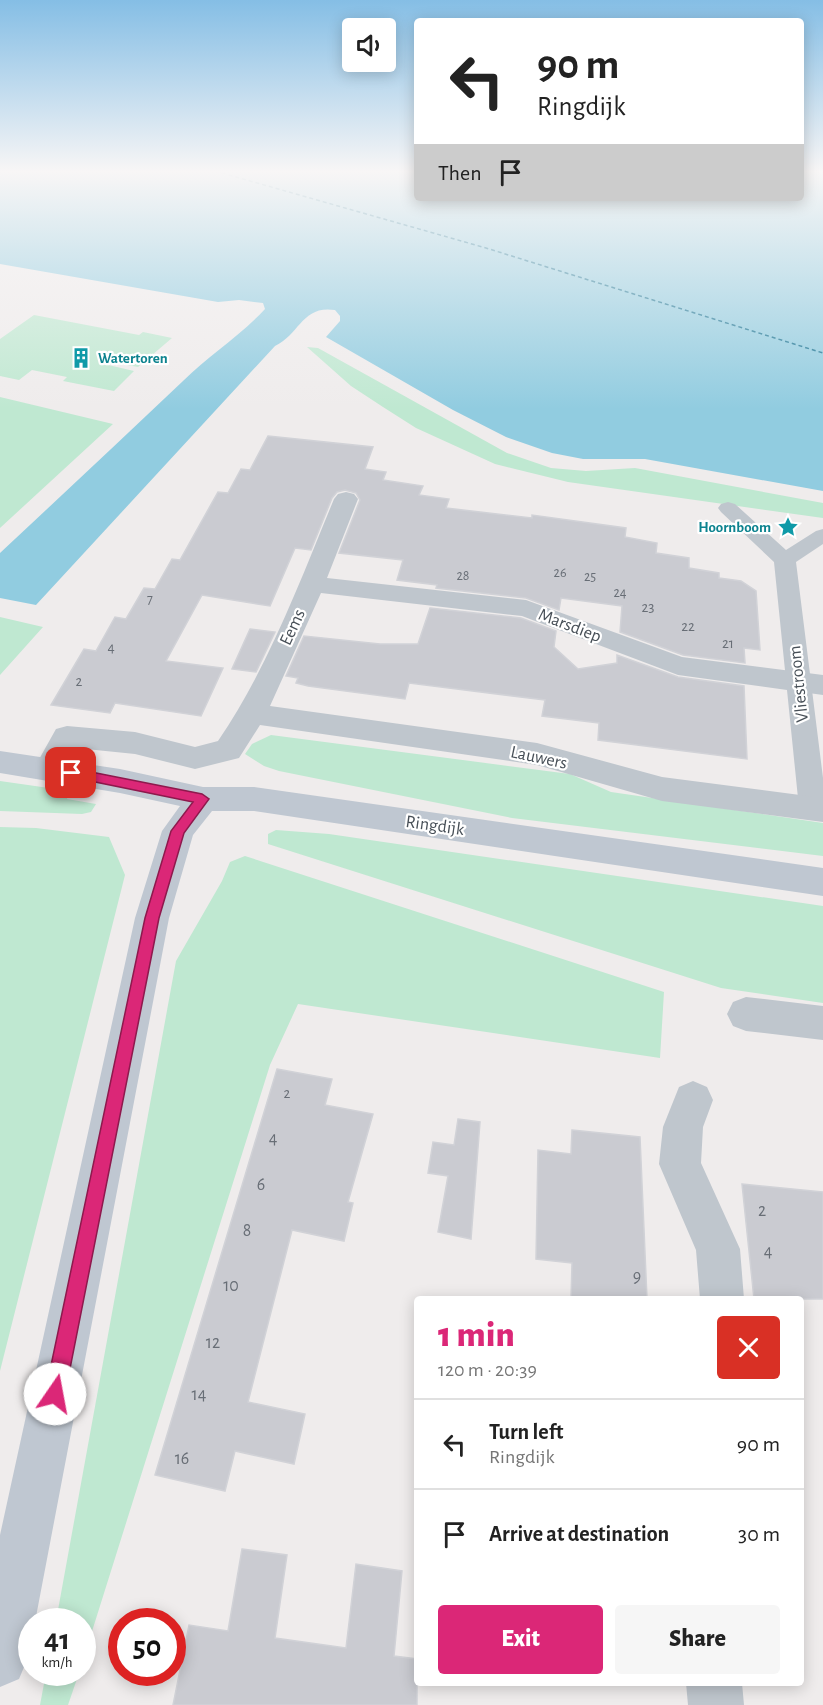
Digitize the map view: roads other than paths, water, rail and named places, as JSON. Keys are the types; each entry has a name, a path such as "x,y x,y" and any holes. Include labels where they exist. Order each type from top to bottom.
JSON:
{"main road":[{"name":"Ringdijk","path":"0,762 120,781 202,799 254,799 823,882"},
{"path":"1,1652 152,918 178,831 202,799"}],"street":[{"name":"Eems","path":"48,770 67,737 135,744 195,758 228,750 252,714 312,584 346,500"},
{"path":"728,508 785,560 823,535"},
{"name":"Vliestroom","path":"785,560 810,683 818,809"},
{"name":"Marsdiep","path":"312,584 526,608 678,666 810,683"},
{"name":"Lauwers","path":"252,714 537,754 662,789 818,809"},
{"path":"746,1014 823,1023"},
{"path":"693,1100 683,1127 680,1164 718,1249 722,1296"},
{"path":"714,1686 716,1705"}],"water":[{"path":"0,251 823,251 823,491 645,459 583,459 552,453 506,437 453,410 326,337 340,321 340,316 335,310 324,310 308,316 290,335 275,346 36,605 0,598 0,553 193,372 265,309 263,303 239,300 218,302 0,264"}],"place":[{"name":"Watertoren","path":"81,358"},
{"name":"Hoornboom","path":"788,527"}]}
